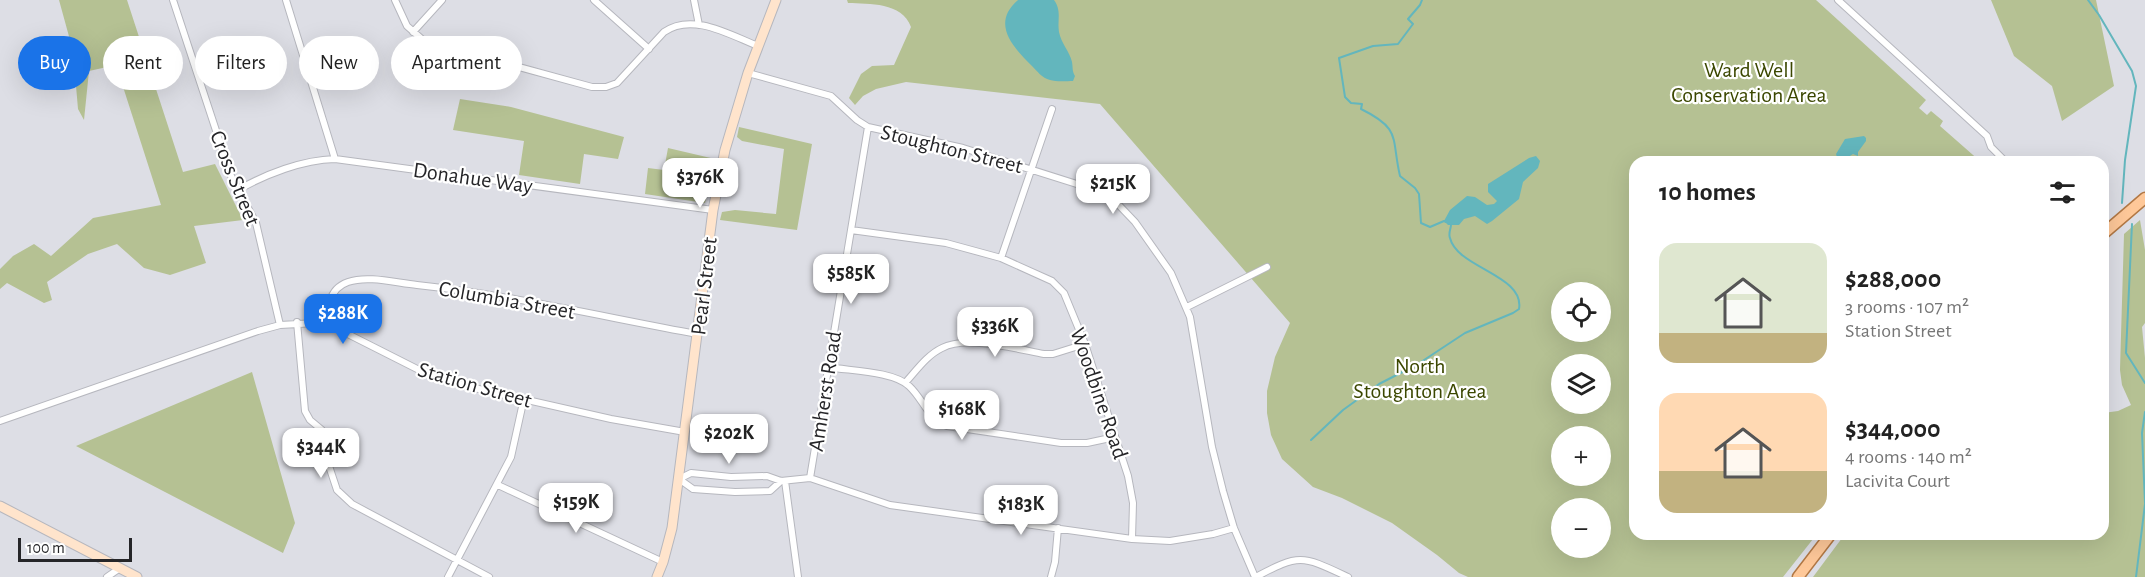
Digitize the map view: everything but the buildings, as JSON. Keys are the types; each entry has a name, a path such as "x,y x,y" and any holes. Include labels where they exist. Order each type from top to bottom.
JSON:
{"main road":[{"name":"Pearl Street","path":"657,577 672,528 713,210 725,150 748,73 776,0"},
{"path":"2109,229 2145,198"},
{"path":"0,506 137,577"},
{"path":"1798,577 1826,540"}],"street":[{"name":"Cross Street","path":"173,0 226,161 237,189 256,223 280,325"},
{"path":"286,0 335,159"},
{"path":"394,0 402,18 412,32 424,42 592,87 606,87 616,83 664,32 681,24 699,25 758,46"},
{"path":"412,32 442,0"},
{"path":"594,0 649,49"},
{"path":"694,0 699,25"},
{"path":"1838,0 1987,136 1991,147 2000,156"},
{"name":"Stoughton Street","path":"748,73 831,96 868,127 963,148 1032,168 1102,192 1113,199 1135,222 1171,273 1187,307 1195,338 1212,447 1223,491 1234,528 1256,577"},
{"path":"1001,258 1052,109"},
{"name":"Amherst Road","path":"810,478 868,127"},
{"name":"Donahue Way","path":"237,189 263,177 311,161 335,159 713,210"},
{"name":"Woodbine Road","path":"851,230 946,243 1001,258 1052,281 1064,293 1084,344 1128,476 1133,503 1132,539"},
{"path":"1187,307 1267,267"},
{"name":"Columbia Street","path":"316,323 324,315 335,291 345,283 357,280 473,291 697,334"},
{"path":"328,307 329,318 334,327"},
{"path":"297,322 305,411 310,420 322,430 325,454 340,494 352,504 489,577"},
{"name":"Station Street","path":"0,421 280,325 297,322 334,327 427,374 470,387 685,432"},
{"path":"905,383 936,351 955,343 969,342 1044,354 1053,354 1084,344"},
{"path":"828,367 891,377 905,383 935,420 947,426 1061,443 1115,437"},
{"path":"448,577 511,457 524,398"},
{"path":"783,481 770,491 735,492 693,489 679,479 691,473 730,477 767,476 783,481 810,478 890,505 1132,539 1170,541 1234,528"},
{"path":"783,481 798,577"},
{"path":"498,485 663,561"},
{"path":"1051,577 1055,562 1058,528"},
{"path":"1256,577 1282,563 1298,560 1316,563 1348,577"},
{"path":"107,577 120,568"}],"green space":[{"path":"59,0 127,0 139,36 103,36 103,68 91,71 91,36 69,36"},
{"path":"847,0 1816,0 1926,100 1919,108 1927,115 1931,111 1943,121 1940,126 1974,156 1629,156 1629,540 1812,540 1783,577 1468,577 1459,573 1392,523 1342,498 1313,487 1282,459 1271,435 1267,413 1267,391 1275,357 1290,323 1100,104 906,82 876,89 863,96 855,105 849,98 861,74 872,66 894,65 911,27 900,13 884,6 848,3"},
{"path":"1991,0 2096,0 2114,86 2062,121 2052,86 2014,56"},
{"path":"76,90 87,90 84,120 78,109"},
{"path":"124,90 156,90 183,172 215,164 243,220 194,226 206,263 170,275 144,268 117,244 88,254 47,282 52,300 44,303 7,283 0,289 0,269 13,256 34,244 51,256 93,218 161,205"},
{"path":"460,99 511,107 624,137 618,159 584,154 580,184 519,175 524,141 453,130"},
{"path":"739,127 812,144 797,230 720,220 722,212 735,210 776,214 784,149 742,141 737,137"},
{"path":"668,148 715,159 705,203 645,194 648,168 664,170"},
{"path":"2140,220 2145,250 2145,323 2142,327 2145,358 2145,577 1813,577 1841,540 2109,540 2109,412 2131,405 2122,385 2120,370 2124,234"},
{"path":"252,372 295,523 283,553 76,446"}],"water":[{"path":"1018,0 1054,0 1059,12 1060,36 1072,62 1075,76 1073,81 1055,81 1045,78 1012,44 1005,27 1006,18"},
{"path":"1864,136 1866,138 1858,156 1853,154 1837,156 1845,139"},
{"path":"1536,156 1540,161 1538,168 1523,182 1519,199 1492,221 1487,224 1475,216 1464,219 1459,225 1448,225 1444,221 1450,210 1467,196 1475,197 1487,205 1494,204 1497,201 1488,192 1488,184"}],"waterway":[{"path":"1422,0 1408,19 1413,24 1398,44 1373,46 1339,58 1345,97 1351,103 1362,104 1361,109 1374,116 1389,129 1395,143 1400,176 1419,194 1421,223 1430,227 1446,222"},
{"path":"2088,0 2132,71 2136,86 2125,160 2122,203"},
{"path":"2132,224 2126,353 2145,383"},
{"path":"1311,440 1343,410 1379,384 1418,364 1465,333 1519,309 1518,297 1512,288 1455,248 1449,236 1451,225"},
{"path":"2145,412 2142,433 2145,503"},
{"path":"2136,577 2145,504"}],"park label":[{"name":"Ward Well Conservation Area","path":"1749,82"},
{"name":"North Stoughton Area","path":"1420,378"}]}
